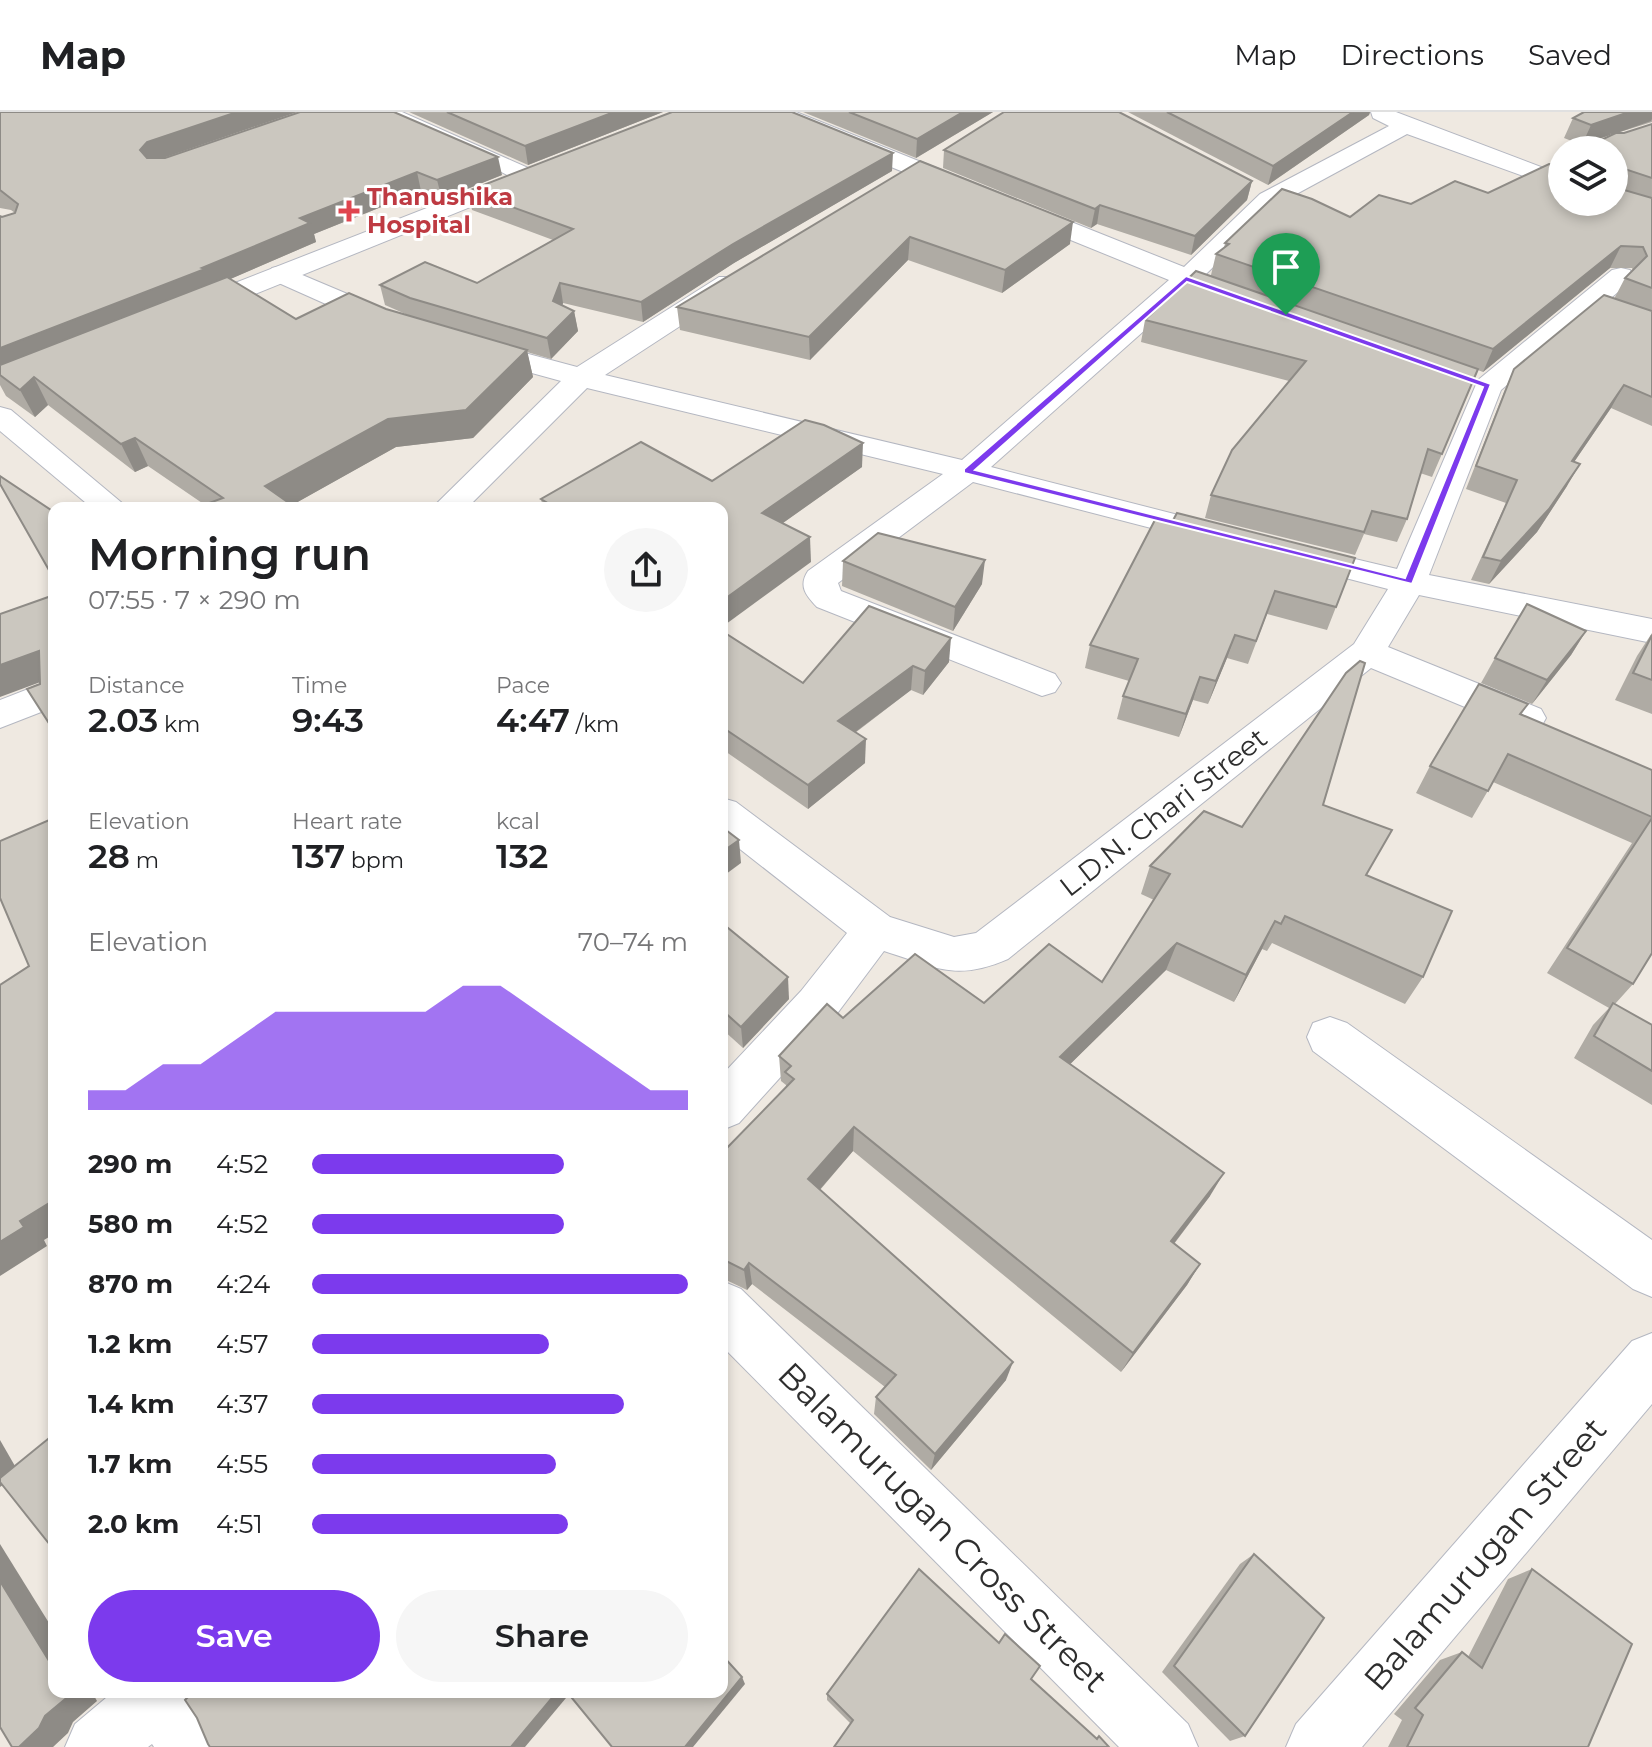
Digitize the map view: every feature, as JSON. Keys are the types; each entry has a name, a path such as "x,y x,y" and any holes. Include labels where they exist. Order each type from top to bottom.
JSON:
{"street":[{"path":"383,112 488,156 527,176"},
{"path":"776,112 916,171 1229,294"},
{"path":"1379,112 1406,126 1548,178"},
{"path":"1042,683 829,599 821,591 820,579 968,471 1186,279 1269,199 1406,126"},
{"path":"890,186 941,156"},
{"path":"163,321 557,165"},
{"path":"1529,172 1548,166"},
{"path":"1242,185 1269,199"},
{"path":"454,502 579,379 745,272"},
{"path":"281,274 361,310 433,336 579,379 968,471 1409,582 1652,631"},
{"path":"1459,376 1488,386 1602,308 1621,276"},
{"name":"L.D.N. Chari Street","path":"728,818 875,930 954,955 976,953 992,946 1367,652 1409,582 1488,386"},
{"path":"0,416 105,502"},
{"path":"1367,652 1554,730"},
{"path":"0,715 48,695"},
{"path":"728,1101 817,1005 875,930"},
{"path":"1330,1037 1652,1271"},
{"name":"Balamurugan Cross Street","path":"728,1314 1165,1747"},
{"name":"Balamurugan Street","path":"1319,1747 1652,1361"},
{"path":"98,1747 172,1712"}],"building":[{"path":"0,112 237,112 147,142 140,150 147,158 165,158 300,112 394,112 498,157 437,180 417,172 300,218 310,223 202,268 205,269 0,348 0,216 15,213 18,204 0,190"},
{"path":"447,112 614,112 525,146"},
{"path":"672,112 792,112 893,153 733,244 641,302 560,283 553,301 574,311 547,338 410,298 380,285 425,262 477,283 573,229 468,191"},
{"path":"849,112 963,112 917,139"},
{"path":"1004,112 1119,112 1252,181 1195,236 1100,205 1095,209 944,150"},
{"path":"1167,112 1353,112 1273,166"},
{"path":"1584,112 1629,112 1591,125 1573,118"},
{"path":"1652,124 1652,178 1628,170 1628,136 1610,136 1614,134 1611,133 1624,133"},
{"path":"920,161 1073,222 1005,270 910,237 809,337 677,307"},
{"path":"1548,164 1548,216 1628,216 1628,191 1652,198 1652,288 1625,278 1647,256 1643,247 1621,246 1493,349 1216,254 1282,189 1350,217 1379,195 1411,204 1455,181 1488,193"},
{"path":"1196,271 1478,369 1442,454 1428,449 1407,519 1372,511 1364,532 1211,495 1232,450 1306,361 1145,320"},
{"path":"227,277 296,319 349,293 386,309 527,350 466,410 388,419 265,486 288,502 212,502 223,498 135,438 121,444 34,377 20,390 0,375 0,365"},
{"path":"1604,295 1652,311 1652,397 1624,385 1572,461 1580,464 1549,509 1501,561 1483,557 1517,480 1476,466 1514,369"},
{"path":"805,420 863,443 762,513 810,537 728,597 728,502 546,502 541,499 641,442 712,481"},
{"path":"0,476 48,508 48,568 0,484"},
{"path":"1177,513 1355,558 1336,607 1275,591 1256,641 1235,635 1216,681 1200,677 1186,714 1123,696 1138,659 1090,645 1156,518 1172,522"},
{"path":"878,533 985,560 955,607 843,561"},
{"path":"48,597 48,722 27,689 40,684 39,651 0,665 0,614"},
{"path":"1527,604 1586,631 1547,680 1495,658"},
{"path":"869,606 951,638 925,671 913,666 838,721 866,739 808,785 728,731 728,635 803,683"},
{"path":"1652,635 1652,680 1633,673"},
{"path":"1360,661 1365,663 1323,805 1392,830 1366,875 1452,911 1423,977 1285,916 1281,924 1275,921 1246,975 1177,943 1060,1057 1224,1173 1171,1241 1200,1264 1133,1353 854,1127 808,1179 1013,1362 935,1454 876,1397 896,1375 749,1263 744,1270 728,1262 728,1147 794,1079 785,1072 791,1066 779,1056 827,1004 843,1018 915,954 984,1003 1049,944 1102,982 1170,874 1150,866 1204,811 1242,827 1346,673"},
{"path":"1479,684 1528,704 1520,714 1652,770 1652,817 1508,754 1488,791 1430,766"},
{"path":"1652,818 1652,953 1633,984 1567,948"},
{"path":"48,821 48,1204 20,1221 24,1227 0,1242 0,985 29,966 0,898 0,841"},
{"path":"728,832 739,840 728,848"},
{"path":"728,928 788,977 741,1027 728,1015"},
{"path":"1613,1003 1652,1025 1652,1071 1594,1036"},
{"path":"48,1439 48,1542 0,1482 0,1478"},
{"path":"1254,1554 1324,1618 1245,1736 1174,1666"},
{"path":"919,1569 999,1643 1005,1634 1040,1666 1031,1679 1109,1747 834,1747 853,1720 827,1694"},
{"path":"1532,1569 1632,1644 1588,1747 1407,1747 1423,1715 1415,1708 1462,1652 1482,1668"},
{"path":"0,1581 48,1659 48,1698 66,1698 45,1716 39,1728 19,1747 12,1747 0,1727"},
{"path":"728,1662 742,1677 728,1694"},
{"path":"552,1698 511,1747 210,1747 185,1700"},
{"path":"572,1698 725,1698 685,1747 612,1747"}],"place":[{"name":"Thanushika Hospital","path":"349,211"}],"route":[{"path":"1186,279 1286,315 1488,386 1409,582 968,471 1186,279"}]}
